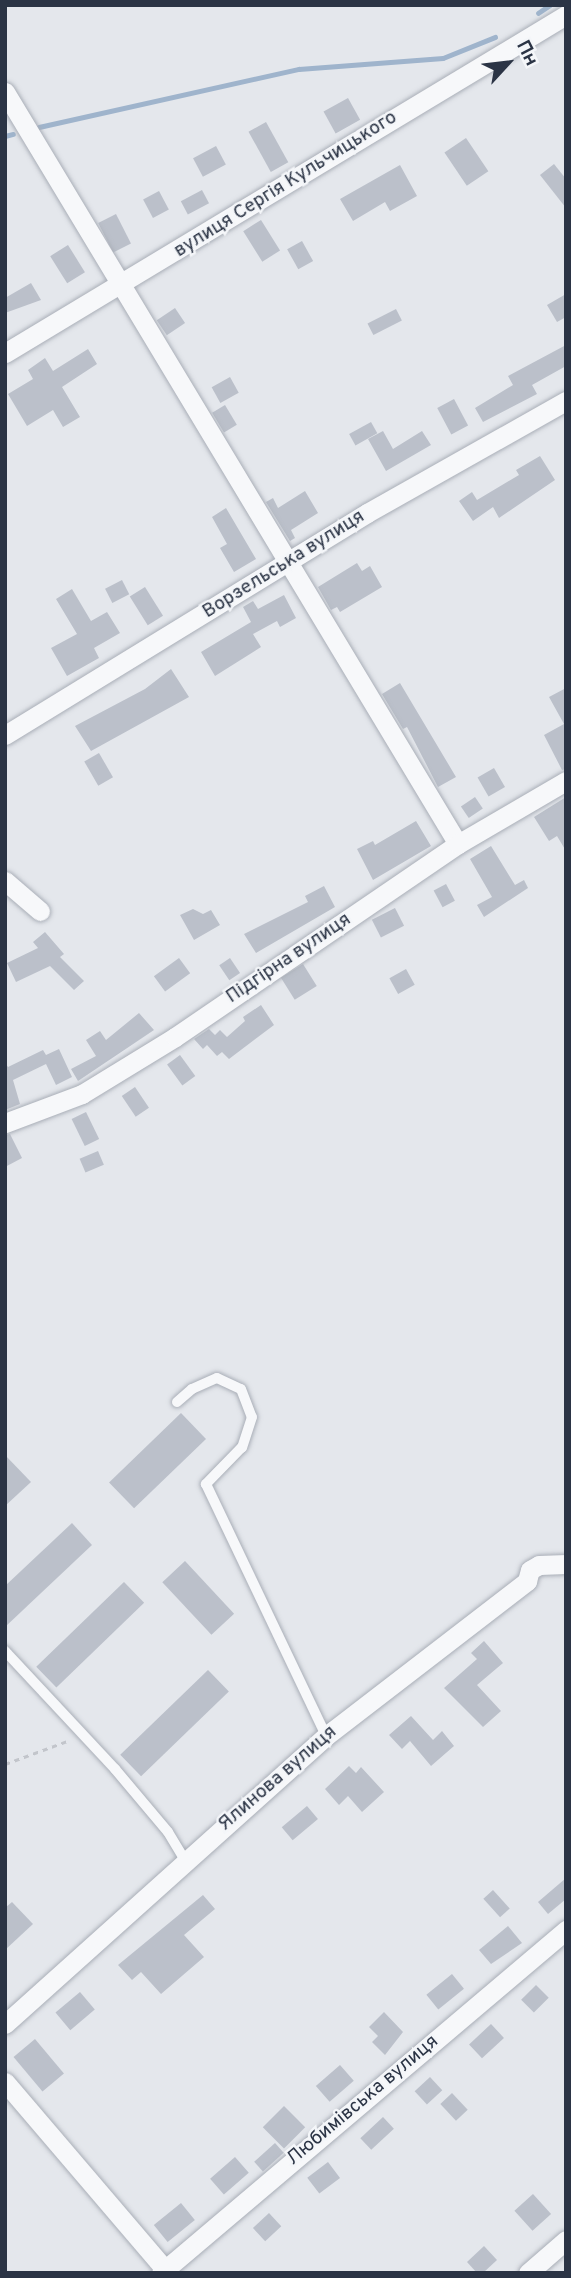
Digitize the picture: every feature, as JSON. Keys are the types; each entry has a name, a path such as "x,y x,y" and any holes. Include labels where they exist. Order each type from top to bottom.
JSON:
{"street":[{"name":"вулиця Сергія Кульчицького","path":"5,352 123,284 566,15"},
{"path":"5,92 458,844"},
{"name":"Ворзельська вулиця","path":"5,735 367,513 566,401"},
{"name":"Підгірна вулиця","path":"5,1123 82,1094 105,1080 458,844 566,781"},
{"path":"5,881 40,912"},
{"name":"Ялинова вулиця","path":"5,2024 326,1736 527,1581 530,1570 539,1565 566,1564"},
{"name":"Любимівська вулиця","path":"165,2272 566,1930"},
{"path":"5,2082 165,2272"},
{"path":"528,2273 566,2240"}],"lane":[{"path":"177,1402 192,1389 217,1378 241,1389 252,1417 242,1447 206,1484 326,1736"},
{"path":"5,1651 168,1832 185,1860"}],"path":[{"path":"5,1764 86,1738"}],"building":[{"path":"348,98 360,120 336,133 324,112"},
{"path":"266,122 288,162 271,172 249,132"},
{"path":"466,138 488,171 467,186 444,153"},
{"path":"216,146 226,165 203,177 193,158"},
{"path":"554,164 566,179 566,208 540,175"},
{"path":"400,165 417,196 390,211 385,202 353,221 340,199"},
{"path":"202,190 209,203 188,215 181,201"},
{"path":"159,191 169,210 153,218 143,199"},
{"path":"116,214 131,243 113,252 98,223"},
{"path":"261,220 280,251 262,262 243,231"},
{"path":"302,241 313,261 298,269 287,249"},
{"path":"68,245 85,272 67,283 50,256"},
{"path":"31,283 41,300 5,313 5,298"},
{"path":"566,294 566,317 557,322 547,305"},
{"path":"175,308 185,323 167,335 157,320"},
{"path":"396,309 402,321 373,335 367,324"},
{"path":"566,345 566,366 532,385 537,394 483,422 475,408 513,385 508,376"},
{"path":"88,349 97,364 62,387 80,417 63,427 53,410 27,426 8,394 33,379 28,370 45,358 53,371"},
{"path":"230,377 239,393 220,403 212,387"},
{"path":"454,399 468,425 451,434 437,408"},
{"path":"225,405 237,425 224,432 212,413"},
{"path":"371,422 377,433 355,445 349,434"},
{"path":"383,431 393,449 422,431 431,445 386,471 368,439"},
{"path":"540,456 555,480 499,518 493,507 473,521 459,501 472,492 477,500 519,475 516,470"},
{"path":"305,491 318,513 291,530 295,538 290,541 266,502 273,498 278,508"},
{"path":"226,508 256,559 234,572 220,548 227,544 212,517"},
{"path":"357,563 362,571 370,566 382,587 340,612 337,607 331,610 318,587"},
{"path":"122,580 129,594 112,603 105,589"},
{"path":"145,587 163,616 148,625 130,597"},
{"path":"72,589 91,621 107,612 120,633 94,648 99,658 67,676 51,648 77,634 56,599"},
{"path":"284,595 296,618 280,627 277,621 253,634 261,647 215,676 201,652 251,622 243,607 253,601 258,609"},
{"path":"171,669 189,697 91,751 75,726 145,689"},
{"path":"400,683 456,777 438,787 407,727 403,729 382,694"},
{"path":"566,688 566,769 562,770 544,735 564,724 549,697"},
{"path":"99,753 113,777 98,786 84,762"},
{"path":"494,768 505,787 489,797 478,778"},
{"path":"475,797 483,809 469,818 461,807"},
{"path":"566,797 566,851 557,836 549,841 534,817"},
{"path":"416,821 431,846 373,880 357,849 373,841 375,845"},
{"path":"491,846 515,885 524,880 528,888 484,917 477,905 492,897 470,859"},
{"path":"446,884 455,901 443,907 434,891"},
{"path":"324,886 335,907 256,953 244,934 308,902 305,896"},
{"path":"395,908 404,926 381,938 372,920"},
{"path":"193,909 203,914 211,910 220,925 194,940 180,915"},
{"path":"45,932 64,954 60,957 84,981 74,990 50,966 16,982 7,963 38,948 33,942"},
{"path":"179,958 190,973 165,992 154,976"},
{"path":"230,958 240,973 229,980 219,965"},
{"path":"303,964 317,986 295,1000 281,978"},
{"path":"406,969 415,985 398,994 389,978"},
{"path":"261,1005 274,1025 229,1059 222,1052 217,1056 207,1045 203,1049 194,1039 209,1029 215,1035 220,1030 227,1037 245,1021 243,1017"},
{"path":"139,1013 154,1030 78,1081 71,1069 96,1056 86,1040 100,1031 106,1040"},
{"path":"59,1049 72,1077 56,1085 46,1064 13,1080 20,1104 5,1110 5,1063 8,1067 43,1050 46,1055"},
{"path":"180,1055 195,1076 182,1085 167,1064"},
{"path":"135,1087 149,1108 136,1117 122,1096"},
{"path":"86,1112 99,1139 85,1146 72,1119"},
{"path":"10,1134 22,1158 5,1167 5,1135"},
{"path":"98,1151 104,1165 85,1173 80,1159"},
{"path":"181,1413 206,1439 134,1508 109,1482"},
{"path":"5,1455 31,1482 5,1506"},
{"path":"72,1523 92,1545 5,1627 5,1586"},
{"path":"185,1561 234,1614 211,1635 162,1582"},
{"path":"124,1582 144,1603 56,1688 36,1667"},
{"path":"484,1641 503,1663 477,1685 501,1711 483,1727 444,1688 477,1659 471,1653"},
{"path":"208,1670 229,1692 141,1776 120,1755"},
{"path":"411,1716 433,1740 442,1731 454,1746 431,1766 410,1741 402,1749 389,1735"},
{"path":"349,1766 356,1773 361,1767 384,1792 362,1812 348,1796 339,1805 325,1789"},
{"path":"307,1806 318,1819 293,1840 282,1827"},
{"path":"566,1878 566,1899 548,1914 538,1902"},
{"path":"493,1890 510,1909 500,1917 483,1899"},
{"path":"203,1895 215,1909 184,1935 204,1957 161,1994 141,1972 132,1980 118,1965"},
{"path":"12,1902 33,1924 5,1950 5,1908"},
{"path":"508,1926 522,1943 491,1964 479,1950"},
{"path":"452,1974 464,1989 438,2010 426,1995"},
{"path":"536,1985 549,1998 534,2013 521,2000"},
{"path":"80,1992 95,2010 70,2030 55,2013"},
{"path":"384,2012 403,2032 385,2055 372,2042 378,2036 369,2027"},
{"path":"491,2024 504,2038 482,2058 469,2044"},
{"path":"35,2039 64,2073 42,2091 14,2057"},
{"path":"340,2065 354,2081 330,2102 316,2086"},
{"path":"430,2077 442,2090 427,2104 415,2091"},
{"path":"452,2093 468,2110 456,2121 440,2104"},
{"path":"284,2106 305,2127 284,2148 263,2127"},
{"path":"383,2117 394,2129 371,2150 360,2138"},
{"path":"275,2143 284,2153 263,2171 254,2162"},
{"path":"235,2157 249,2173 224,2194 210,2179"},
{"path":"328,2162 340,2178 319,2194 307,2178"},
{"path":"533,2194 551,2214 532,2231 514,2211"},
{"path":"181,2203 195,2220 168,2242 154,2225"},
{"path":"269,2213 281,2226 265,2241 253,2228"},
{"path":"484,2246 497,2260 483,2273 477,2273 467,2262"}],"waterway":[{"path":"538,13 550,5"},
{"path":"39,127 299,69 443,58 495,37"},
{"path":"5,136 13,134"}]}
